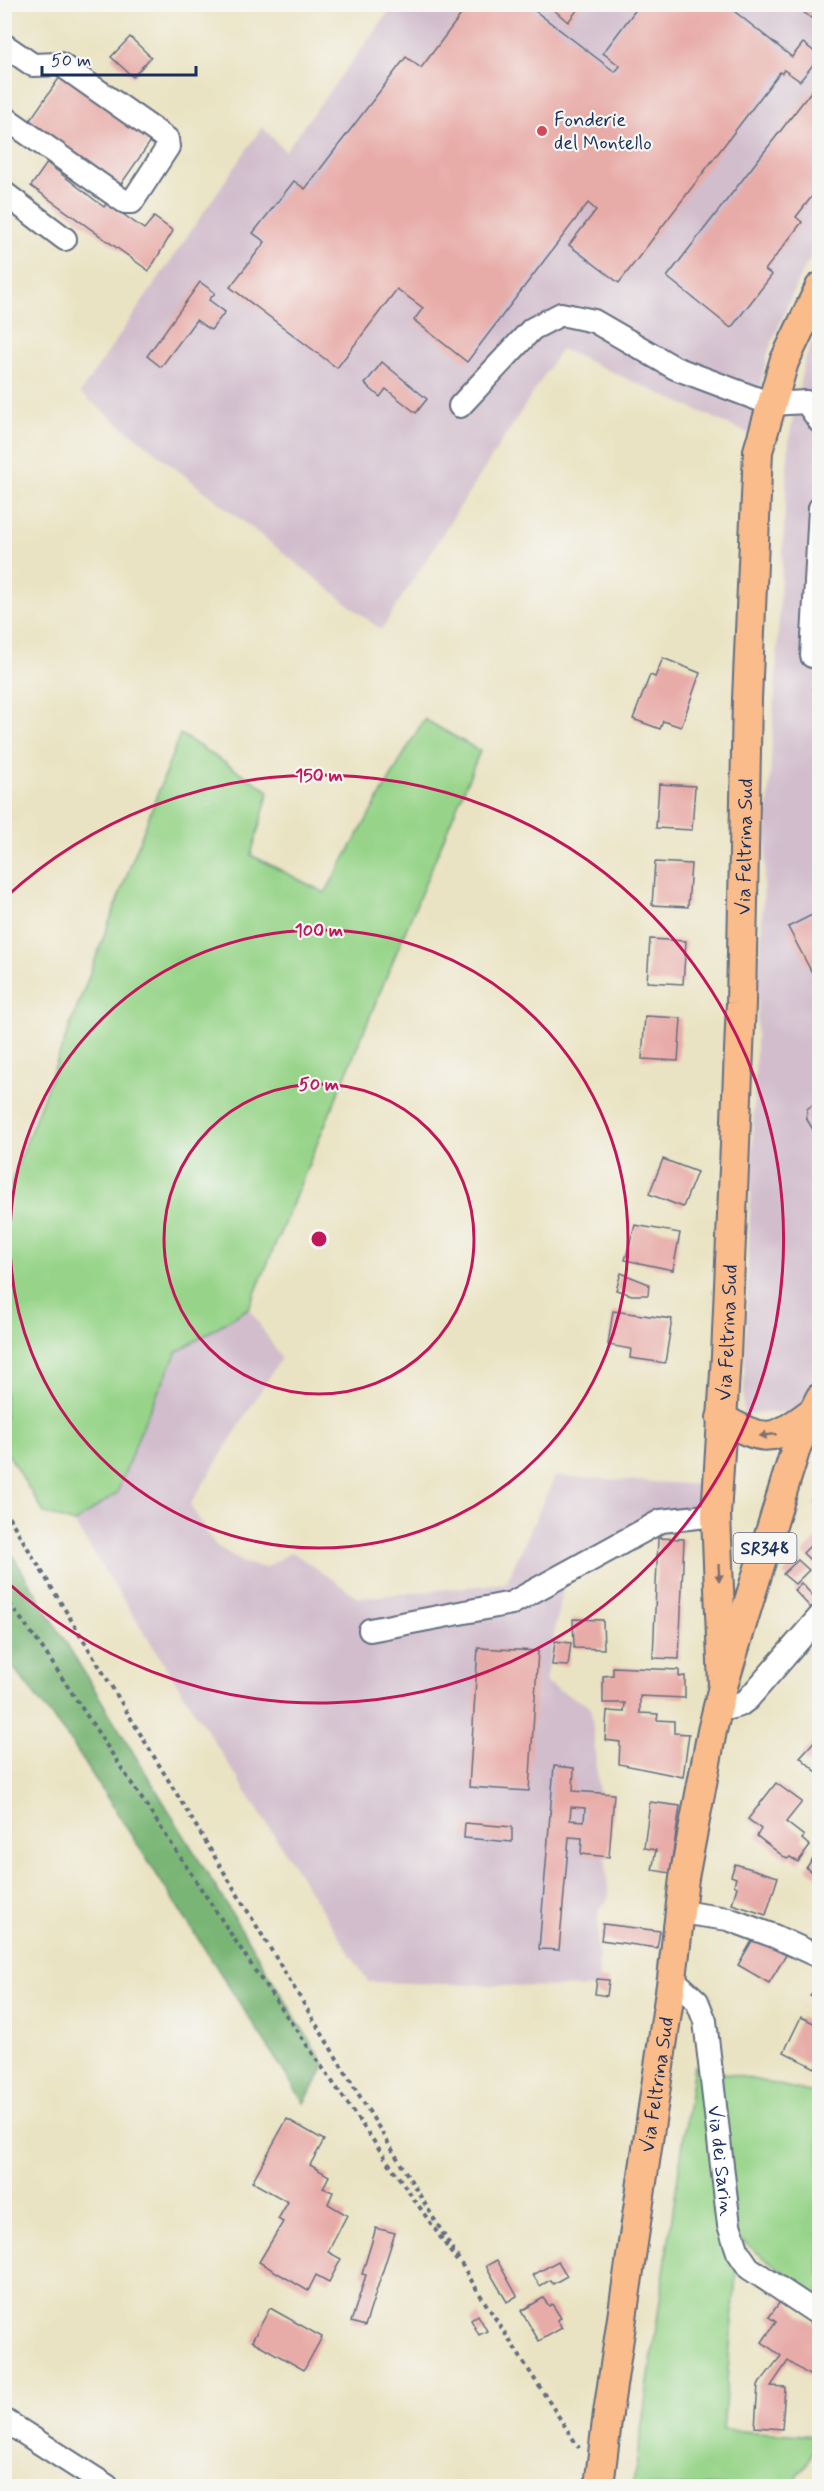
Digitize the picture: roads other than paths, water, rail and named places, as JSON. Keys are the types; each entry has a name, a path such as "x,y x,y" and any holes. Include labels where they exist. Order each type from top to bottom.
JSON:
{"main road":[{"name":"Via Feltrina Sud","path":"599,2487 672,1978 684,1878 720,1699 716,1515 726,1356 741,1002 747,699 758,451 783,362 819,287"},
{"path":"721,1418 758,1437 772,1437 791,1428 816,1405"},
{"name":"SR348","path":"720,1699 786,1480 816,1405"}],"street":[{"path":"4,45 33,65 60,64 167,139 168,147 132,202 124,202 4,117"},
{"path":"4,193 64,239"},
{"path":"460,406 532,329 561,314 594,321 675,368 771,404 806,402 819,422"},
{"path":"812,656 819,508"},
{"path":"370,1630 512,1604 661,1521 716,1515"},
{"path":"720,1699 740,1705 748,1699 819,1616"},
{"path":"680,1912 729,1919 774,1936 819,1958"},
{"name":"Via dei Sarin","path":"672,1978 697,2001 705,2021 729,2225 738,2252 749,2268 819,2315"},
{"path":"4,2420 107,2487"}],"place":[{"name":"Fonderie del Montello","path":"542,131"}]}
